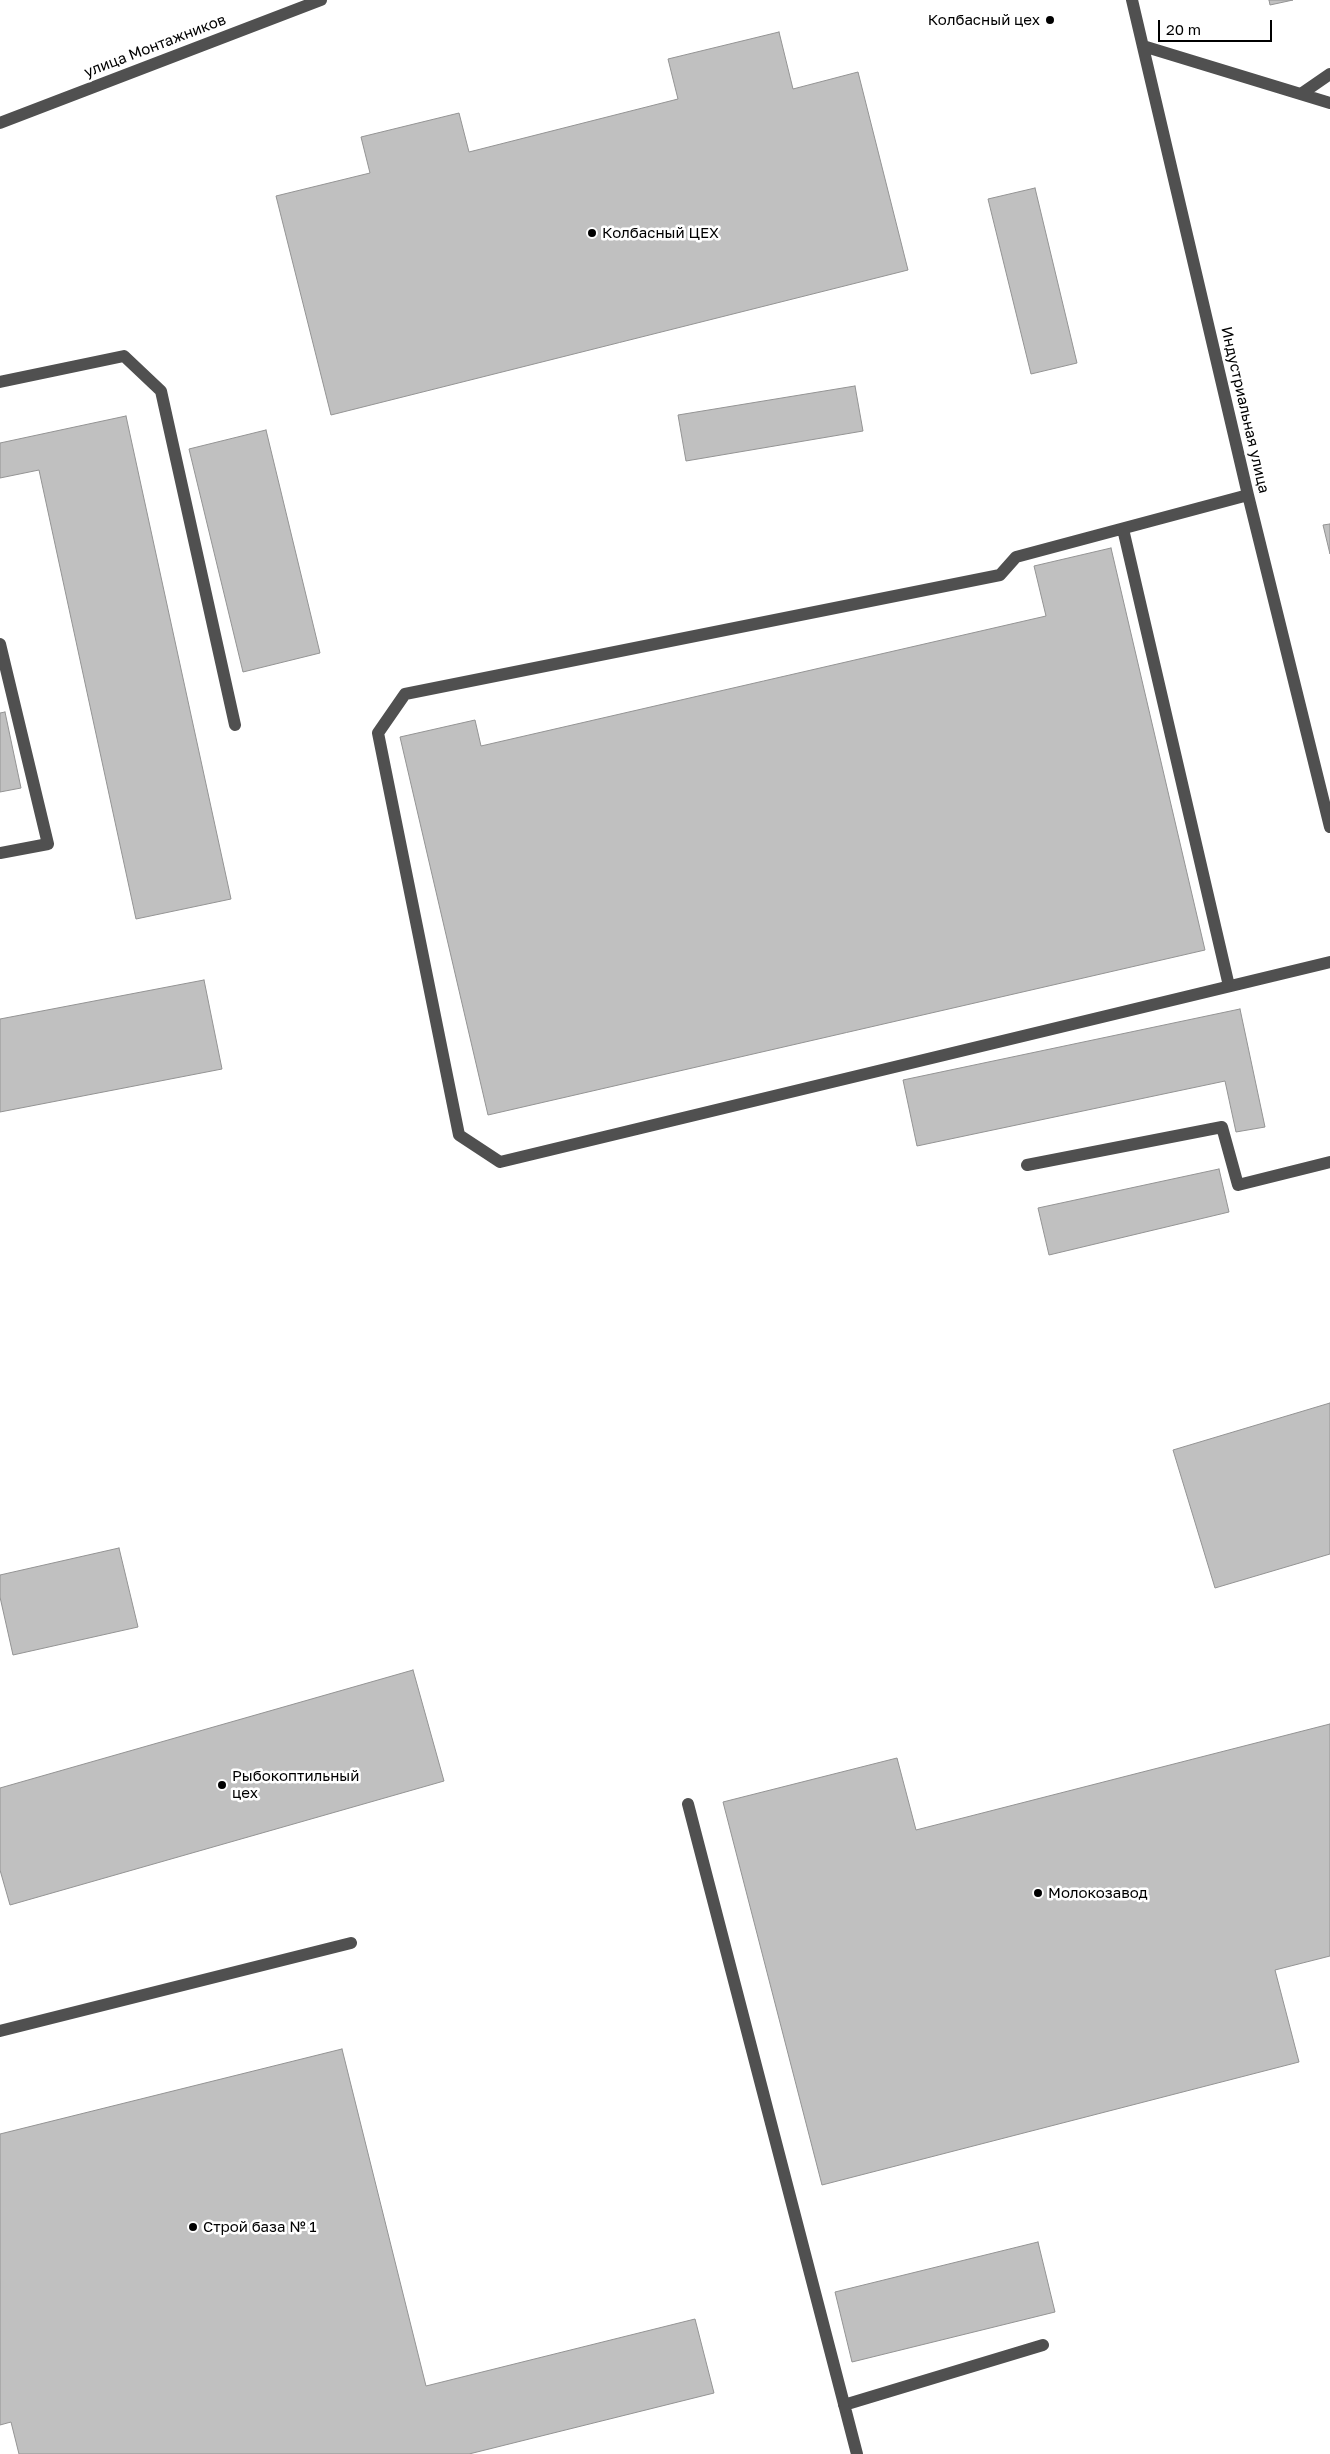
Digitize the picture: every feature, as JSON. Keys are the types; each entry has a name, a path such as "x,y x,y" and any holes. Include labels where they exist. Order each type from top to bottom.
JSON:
{"street":[{"name":"улица Монтажников","path":"0,123 321,0"},
{"name":"Индустриальная улица","path":"1132,0 1248,495 1330,827"},
{"path":"1143,46 1330,103"},
{"path":"1301,94 1330,74"},
{"path":"0,382 124,356 161,391 235,725"},
{"path":"1248,495 1016,557 1000,575 405,694 378,733 459,1135 500,1162 1330,962"},
{"path":"1123,529 1229,986"},
{"path":"0,853 48,844 1,649"},
{"path":"1027,1165 1222,1127 1238,1185 1330,1162"},
{"path":"688,1804 857,2454"},
{"path":"0,2031 351,1943"},
{"path":"844,2405 1043,2345"}],"building":[{"path":"1269,0 1293,0 1270,5"},
{"name":"Колбасный ЦЕХ","path":"779,32 793,89 858,72 908,270 331,415 276,196 370,173 361,137 459,113 469,152 678,99 668,59"},
{"path":"1035,188 1077,363 1031,374 988,199"},
{"path":"855,386 863,431 686,461 678,415"},
{"path":"126,416 231,899 136,919 39,470 0,478 0,443"},
{"path":"266,430 320,653 243,672 189,449"},
{"path":"1330,524 1330,554 1323,525"},
{"path":"1111,548 1205,950 488,1115 400,737 475,720 481,746 1046,616 1034,566"},
{"path":"5,712 21,788 0,792 0,713"},
{"path":"204,980 222,1069 0,1112 0,1019"},
{"path":"1240,1009 1265,1127 1236,1132 1225,1081 917,1146 903,1080"},
{"path":"1219,1169 1229,1212 1049,1255 1038,1208"},
{"path":"1330,1403 1330,1554 1215,1588 1173,1450"},
{"path":"119,1548 138,1627 13,1655 0,1597 0,1575"},
{"name":"Рыбокоптильный цех","path":"413,1670 444,1781 10,1905 0,1870 0,1788"},
{"name":"Молокозавод","path":"1330,1724 1330,1956 1275,1970 1299,2062 822,2185 723,1802 897,1758 916,1830"},
{"name":"Строй база № 1","path":"342,2049 426,2386 695,2319 714,2393 469,2454 19,2454 11,2422 0,2425 0,2134"},
{"path":"1038,2242 1055,2312 852,2362 835,2292"}],"place":[{"name":"Колбасный цех","path":"1050,20"},
{"name":"Колбасный ЦЕХ","path":"592,233"},
{"name":"Рыбокоптильный цех","path":"222,1785"},
{"name":"Молокозавод","path":"1038,1893"},
{"name":"Строй база № 1","path":"193,2227"}]}
